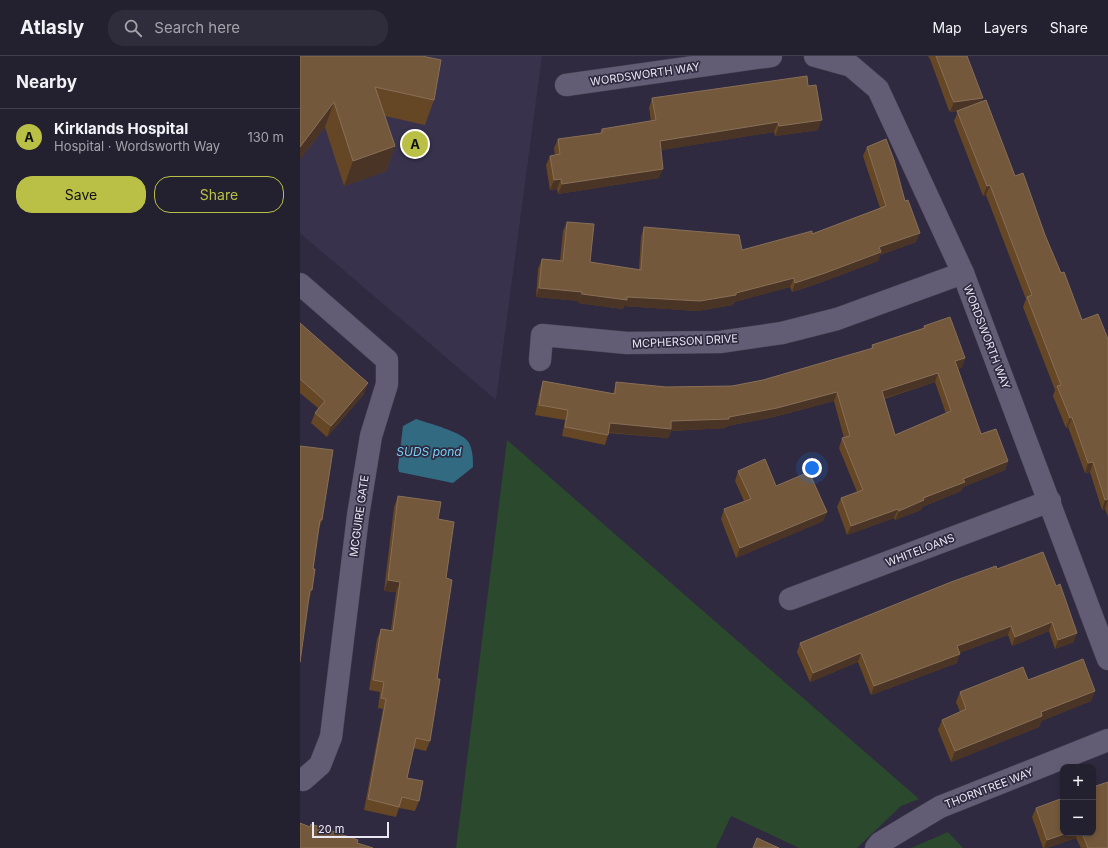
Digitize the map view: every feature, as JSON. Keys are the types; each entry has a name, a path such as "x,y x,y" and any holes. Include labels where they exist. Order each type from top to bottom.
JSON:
{"street":[{"name":"WORDSWORTH WAY","path":"566,85 771,56"},
{"name":"WORDSWORTH WAY","path":"815,56 851,66 878,89 963,273 1050,501 1108,659"},
{"name":"MCPHERSON DRIVE","path":"540,360 542,335 627,343 720,342 767,335 837,319 963,273"},
{"name":"MCGUIRE GATE","path":"300,284 387,360 387,384 371,436 358,516 331,737 320,765 305,785"},
{"name":"WHITELOANS","path":"790,599 1050,501"},
{"name":"THORNTREE WAY","path":"876,848 880,843 940,807 1108,740"}],"shaded area":[{"path":"300,56 542,56 496,400 300,233"}],"green space":[{"path":"507,440 919,799 901,806 857,848 799,848 731,816 716,848 456,848"},
{"path":"948,832 963,848 911,848"}],"water":[{"name":"SUDS pond","path":"416,419 436,425 466,439 471,449 473,467 453,483 399,472 398,467 403,426"}],"building":[{"path":"300,56 422,56 441,60 434,100 375,87 395,146 353,161 334,102 300,147"},
{"path":"936,56 967,56 983,98 954,102"},
{"path":"807,76 808,86 816,85 822,120 779,126 778,122 660,141 663,169 562,184 561,179 554,180 550,156 560,154 558,139 602,133 602,129 656,120 652,98"},
{"path":"986,100 1015,176 1023,173 1045,235 1061,273 1064,272 1082,320 1098,314 1108,339 1108,499 1105,500 1093,462 1088,463 1072,417 1070,418 1057,386 1061,385 1027,297 1032,295 990,185 987,186 957,111"},
{"path":"886,139 894,160 905,201 908,200 920,233 879,247 881,252 795,283 794,278 736,293 736,295 700,301 627,297 627,300 582,294 582,292 539,288 542,259 563,261 567,222 594,224 590,262 641,270 644,227 739,235 742,250 812,231 812,234 886,206 867,147"},
{"path":"950,317 965,358 955,361 981,434 996,429 1008,461 963,479 965,482 923,498 924,500 899,511 898,509 851,526 841,498 863,490 842,438 850,436 837,392 777,408 729,417 729,419 671,421 671,429 610,423 608,435 565,427 568,410 539,405 543,381 615,394 616,382 666,387 732,386 763,380 873,348 872,345 925,328 924,326","holes":["938,373 951,411 895,435 882,391"]},
{"path":"300,323 368,383 331,426 315,413 325,401 300,379"},
{"path":"300,446 333,450 322,520 320,520 313,569 315,569 312,590 310,590 300,662"},
{"path":"765,459 776,486 809,472 827,512 740,548 724,509 751,499 738,471"},
{"path":"398,496 441,502 438,519 454,522 446,578 452,580 437,679 440,679 430,741 416,738 407,778 423,781 419,801 402,797 399,807 368,799 386,699 381,698 384,682 373,680 381,629 393,631 400,582 388,580"},
{"path":"1043,552 1056,586 1060,584 1077,633 1058,640 1052,622 1015,637 1011,626 957,646 960,654 874,686 861,653 813,673 800,643 951,582 996,566 997,569"},
{"path":"1083,659 1095,691 1041,712 1042,716 955,751 942,720 966,709 960,692 1023,667 1028,680"},
{"path":"1108,782 1108,848 1088,848 1083,836 1096,836 1096,786"},
{"path":"1060,799 1060,835 1047,840 1036,808"},
{"path":"300,823 310,827 311,824 358,840 357,843 373,848 300,848"},
{"path":"757,838 779,848 753,848"}],"place":[{"name":"Kirklands Hospital","path":"415,144"}]}
